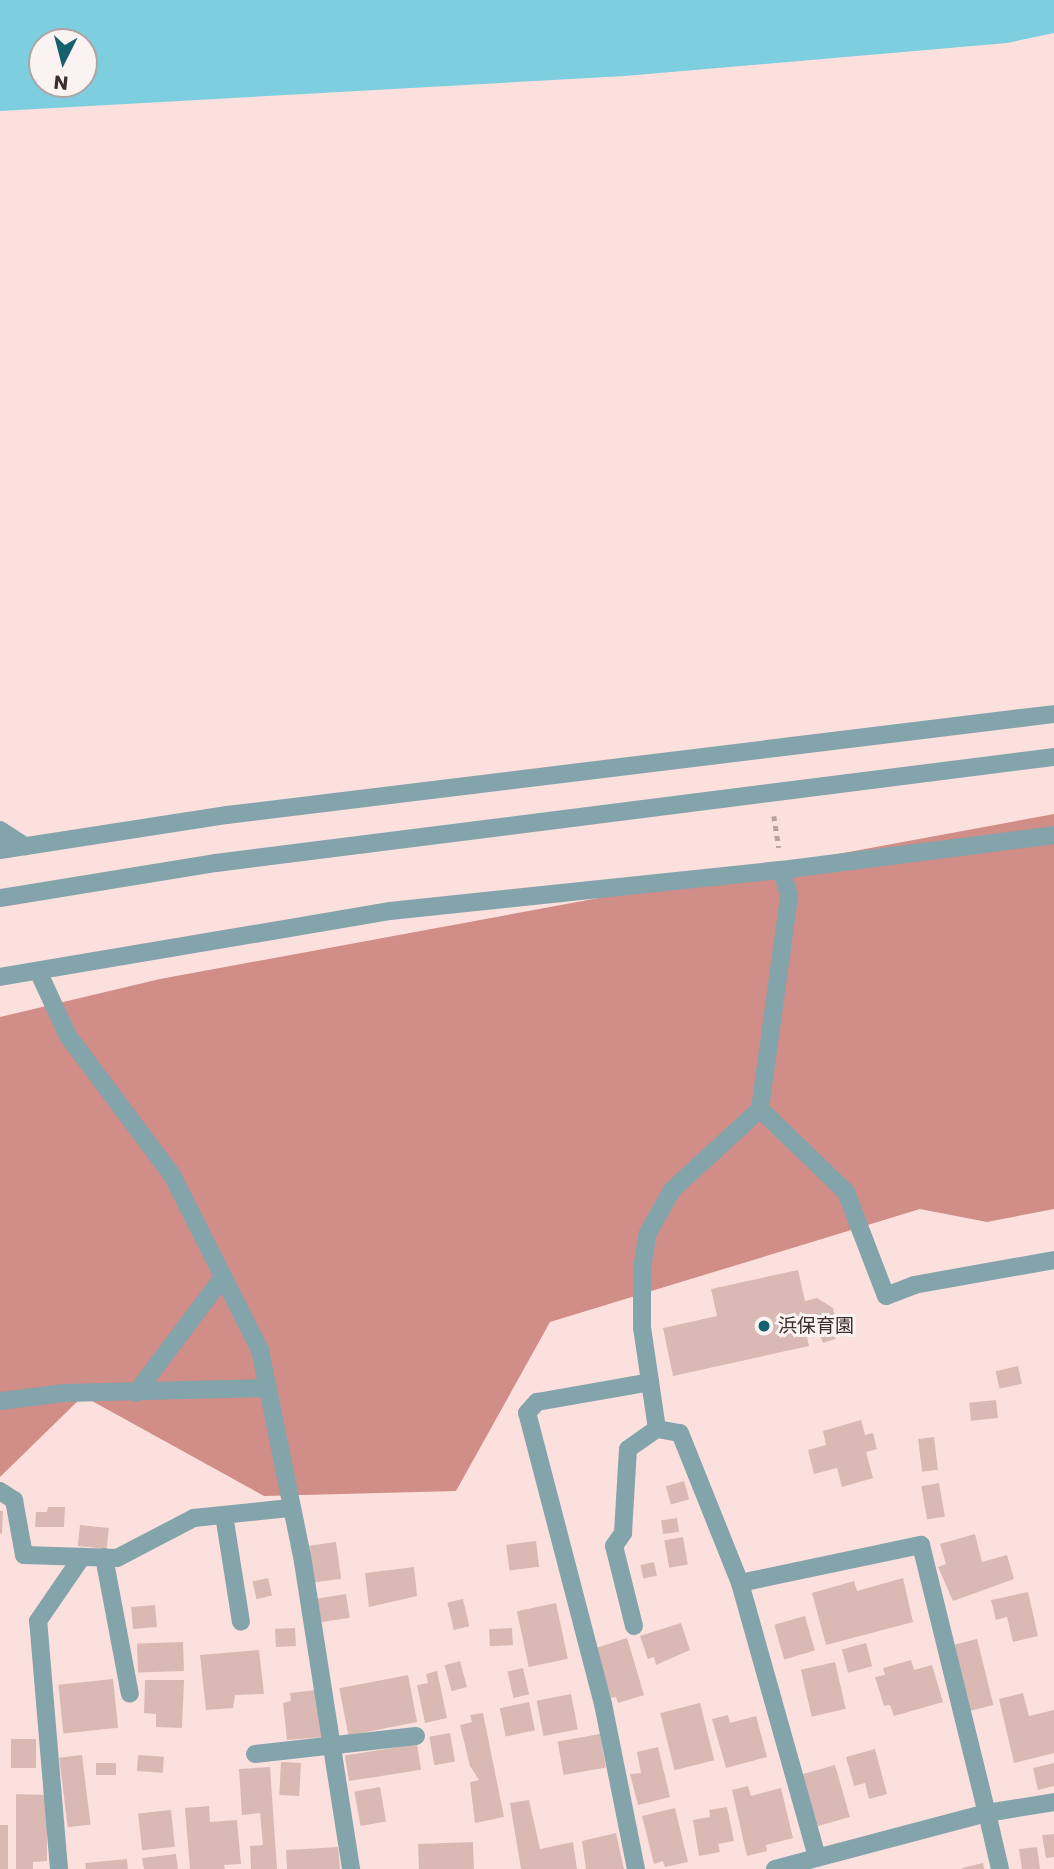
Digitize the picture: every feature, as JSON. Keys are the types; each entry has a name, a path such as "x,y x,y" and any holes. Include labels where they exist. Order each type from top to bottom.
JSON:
{"street":[{"path":"0,850 309,804 1054,714"},
{"path":"0,898 216,863 1054,757"},
{"path":"0,830 25,846"},
{"path":"0,977 390,911 782,870 1054,835"},
{"path":"657,1429 642,1327 642,1269 648,1233 672,1190 760,1109 789,897 782,870"},
{"path":"38,971 68,1036 172,1175 260,1350 281,1440 289,1508 303,1562 351,1869"},
{"path":"760,1109 846,1192 886,1296 914,1285 1054,1260"},
{"path":"136,1393 223,1277"},
{"path":"636,1869 603,1704 527,1413 537,1402 650,1382"},
{"path":"0,1401 64,1394 268,1388"},
{"path":"634,1626 614,1546 623,1533 628,1449 657,1429 680,1433 740,1583 817,1857"},
{"path":"0,1491 14,1500 24,1555 117,1558 194,1518 289,1508"},
{"path":"224,1515 241,1622"},
{"path":"740,1583 921,1545 1000,1869"},
{"path":"59,1869 38,1621 82,1557"},
{"path":"104,1557 130,1694"},
{"path":"254,1754 334,1748 416,1736"},
{"path":"778,1869 988,1813 1054,1802"}],"path":[{"path":"771,793 782,870"}],"shaded area":[{"path":"1054,814 1054,1209 987,1222 920,1209 550,1322 456,1491 264,1496 83,1396 0,1477 0,1017 160,979"}],"water":[{"path":"0,0 1054,0 1054,33 1007,43 625,76 0,111"}],"building":[{"path":"798,1270 805,1301 817,1298 833,1308 838,1331 835,1339 823,1343 814,1322 804,1324 809,1346 673,1376 663,1328 717,1316 711,1289"},
{"path":"1018,1366 1022,1384 1000,1389 996,1371"},
{"path":"996,1400 998,1418 971,1421 969,1403"},
{"path":"861,1420 865,1435 873,1433 877,1449 866,1452 873,1478 842,1487 837,1468 814,1474 808,1450 826,1445 823,1431"},
{"path":"934,1437 938,1470 922,1472 918,1439"},
{"path":"684,1481 689,1499 671,1505 666,1486"},
{"path":"939,1483 945,1516 927,1520 921,1486"},
{"path":"48,1507 65,1507 64,1527 35,1527 36,1512 47,1512"},
{"path":"0,1511 3,1511 2,1534 0,1533"},
{"path":"677,1518 679,1532 663,1534 661,1520"},
{"path":"80,1525 109,1528 107,1549 78,1546"},
{"path":"975,1534 982,1562 1007,1555 1014,1579 953,1601 938,1567 946,1564 940,1544"},
{"path":"683,1537 688,1565 669,1568 664,1540"},
{"path":"536,1541 539,1567 509,1570 506,1545"},
{"path":"336,1542 341,1579 313,1583 308,1546"},
{"path":"654,1562 657,1576 643,1579 640,1565"},
{"path":"414,1567 417,1596 369,1607 365,1573"},
{"path":"268,1578 272,1596 256,1599 252,1582"},
{"path":"903,1578 913,1622 826,1645 812,1593 854,1581 857,1591"},
{"path":"1028,1592 1038,1636 1013,1642 1007,1617 996,1620 991,1600"},
{"path":"346,1594 350,1618 321,1622 317,1599"},
{"path":"463,1599 469,1626 454,1630 447,1603"},
{"path":"556,1603 568,1659 529,1667 517,1611"},
{"path":"155,1605 157,1627 133,1629 131,1607"},
{"path":"805,1616 815,1651 784,1659 774,1625"},
{"path":"681,1623 690,1650 656,1665 654,1657 648,1659 640,1636"},
{"path":"295,1628 296,1646 276,1647 275,1629"},
{"path":"512,1628 513,1645 490,1646 489,1629"},
{"path":"627,1638 644,1695 618,1703 616,1697 611,1698 596,1648"},
{"path":"977,1639 993,1705 968,1711 952,1645"},
{"path":"183,1642 184,1671 138,1673 137,1644"},
{"path":"866,1643 872,1666 848,1673 842,1649"},
{"path":"259,1650 264,1694 235,1695 233,1708 206,1710 200,1655"},
{"path":"911,1660 914,1670 932,1665 943,1702 894,1716 890,1705 884,1706 875,1677 885,1675 883,1668"},
{"path":"460,1661 467,1687 452,1691 445,1665"},
{"path":"835,1662 846,1709 812,1717 801,1670"},
{"path":"523,1668 529,1694 513,1698 507,1672"},
{"path":"437,1671 447,1718 425,1723 417,1685 428,1683 426,1674"},
{"path":"408,1675 417,1722 348,1735 339,1688"},
{"path":"113,1679 118,1728 63,1733 58,1685"},
{"path":"145,1680 184,1680 182,1728 156,1727 156,1714 144,1713"},
{"path":"316,1690 324,1737 287,1740 283,1703 291,1701 290,1693"},
{"path":"1023,1693 1029,1716 1054,1710 1054,1753 1014,1763 999,1699"},
{"path":"571,1694 578,1729 544,1736 537,1701"},
{"path":"529,1702 535,1730 506,1737 500,1708"},
{"path":"700,1703 714,1760 674,1770 660,1713"},
{"path":"483,1713 504,1817 475,1823 470,1782 479,1780 470,1766 460,1725 472,1722 470,1715"},
{"path":"728,1715 730,1723 756,1716 767,1757 726,1768 712,1719"},
{"path":"450,1733 455,1762 434,1765 429,1737"},
{"path":"600,1734 606,1767 564,1775 558,1741"},
{"path":"11,1739 36,1739 36,1768 11,1768"},
{"path":"417,1744 421,1770 349,1781 345,1755"},
{"path":"658,1747 670,1797 638,1805 630,1774 641,1773 637,1752"},
{"path":"875,1749 887,1794 869,1799 865,1783 854,1786 846,1757"},
{"path":"82,1755 91,1824 68,1827 59,1758"},
{"path":"138,1755 164,1757 163,1773 137,1771"},
{"path":"281,1762 301,1763 299,1796 279,1795"},
{"path":"96,1763 116,1763 116,1775 96,1775"},
{"path":"1054,1763 1054,1786 1038,1790 1033,1768"},
{"path":"835,1765 850,1817 817,1826 802,1774"},
{"path":"270,1767 277,1869 251,1869 250,1846 263,1845 260,1813 242,1815 239,1769"},
{"path":"748,1786 751,1796 781,1788 793,1838 766,1845 767,1851 747,1856 732,1790"},
{"path":"380,1787 386,1821 360,1826 354,1792"},
{"path":"16,1794 47,1795 47,1861 33,1862 33,1869 16,1869"},
{"path":"529,1800 540,1849 573,1842 577,1869 521,1869 510,1803"},
{"path":"209,1806 210,1822 237,1820 241,1864 224,1865 225,1869 190,1869 185,1808"},
{"path":"727,1807 734,1841 718,1844 720,1852 699,1856 693,1820 710,1817 709,1810"},
{"path":"675,1808 688,1862 665,1867 663,1861 654,1864 642,1816"},
{"path":"171,1810 175,1847 142,1850 138,1813"},
{"path":"0,1825 8,1825 8,1869 0,1869"},
{"path":"616,1833 624,1869 586,1869 582,1841"},
{"path":"1054,1834 1054,1857 1046,1858 1042,1835"},
{"path":"473,1842 474,1869 419,1869 418,1844"},
{"path":"338,1847 340,1869 287,1869 286,1850"},
{"path":"1037,1847 1040,1869 1022,1869 1019,1849"},
{"path":"176,1854 178,1869 144,1869 142,1858"},
{"path":"127,1859 128,1869 86,1869 85,1863"},
{"path":"983,1863 984,1869 962,1869 962,1868"}],"place":[{"name":"浜保育園","path":"764,1326"}]}
